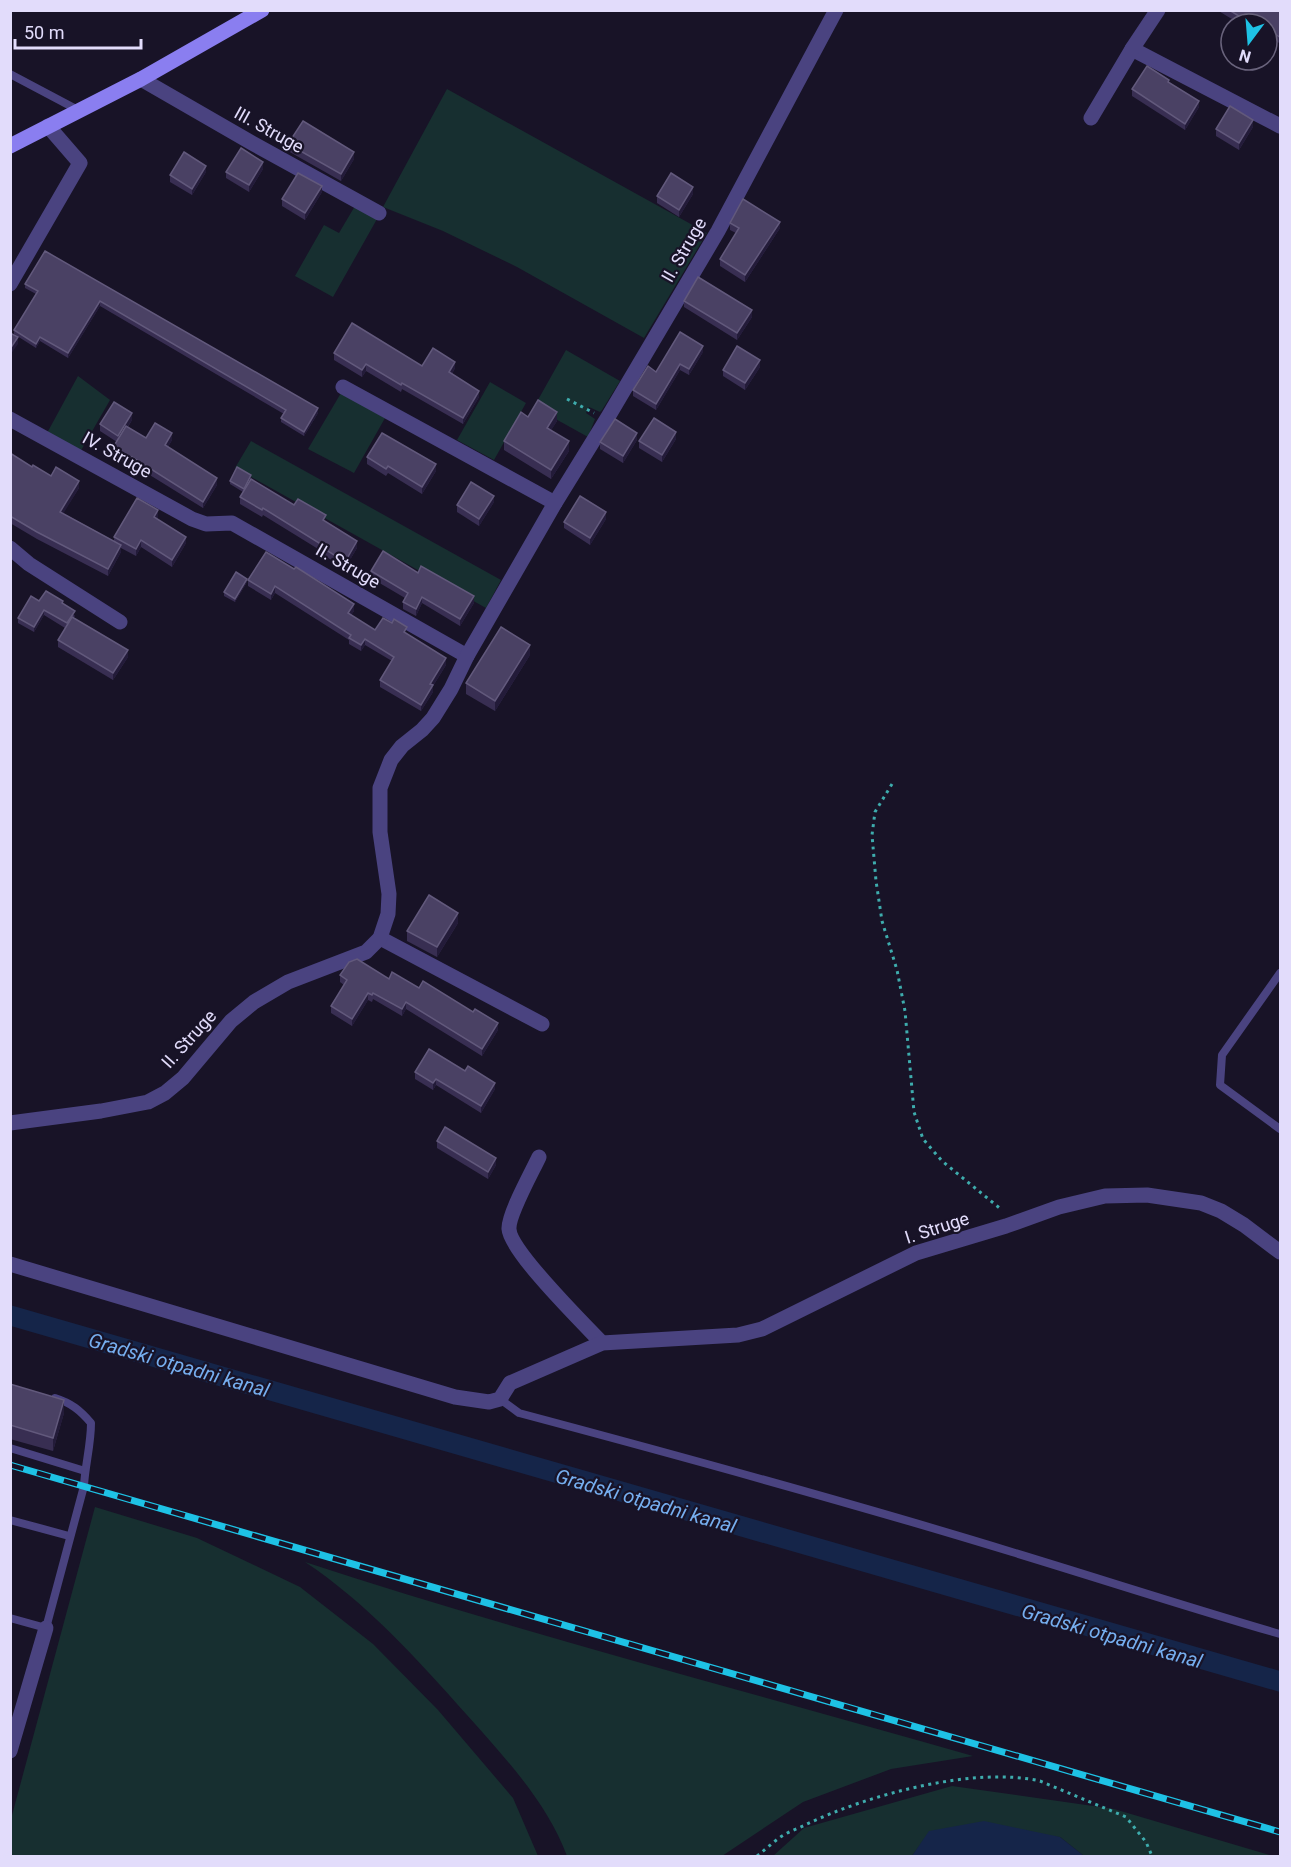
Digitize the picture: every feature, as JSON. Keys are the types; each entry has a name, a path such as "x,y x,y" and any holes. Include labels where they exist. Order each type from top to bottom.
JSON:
{"street":[{"path":"10,146 141,79 262,10"},
{"name":"II. Struge","path":"10,1123 100,1112 147,1102 165,1093 183,1078 231,1021 254,1002 288,982 366,952 380,938 388,914 389,894 380,832 380,788 391,760 402,746 433,718 451,689 467,656 555,503 718,231 836,10"},
{"path":"1091,118 1158,10"},
{"path":"1132,49 1281,126"},
{"name":"III. Struge","path":"141,79 380,213"},
{"path":"10,284 80,163 48,126"},
{"path":"343,387 555,503"},
{"name":"IV. Struge","path":"10,419 186,516 206,524"},
{"name":"II. Struge","path":"206,524 232,523 467,656"},
{"path":"10,548 29,564 120,622"},
{"path":"380,938 542,1024"},
{"path":"539,1157 512,1216 508,1228 511,1237 539,1277 602,1343"},
{"name":"I. Struge","path":"500,1399 510,1383 602,1343 738,1335 762,1329 916,1253 1059,1207 1105,1196 1147,1195 1201,1203 1221,1211 1244,1225 1281,1252"},
{"path":"10,1264 455,1397 489,1402 500,1399"},
{"path":"10,1751 45,1628"}],"lane":[{"path":"10,74 78,110"},
{"path":"1281,973 1222,1055 1220,1085 1281,1130"},
{"path":"10,1618 45,1628 84,1486 91,1444 91,1423 67,1401 48,1396"},
{"path":"500,1399 519,1413 659,1450 965,1538 1281,1634"},
{"path":"10,1448 85,1471"},
{"path":"10,1520 69,1536"}],"path":[{"path":"567,399 606,420"},
{"path":"892,784 875,812 872,835 882,921 897,970 905,1011 914,1112 923,1139 942,1161 1017,1222"},
{"path":"757,1857 783,1835 830,1813 892,1793 954,1781 992,1777 1040,1781 1126,1817 1146,1842 1152,1857"}],"green space":[{"path":"447,89 707,233 644,338 517,267 443,231 383,207"},
{"path":"355,206 377,219 333,297 295,276 324,225 339,233"},
{"path":"566,350 620,381 600,412 589,407 586,413 595,419 588,437 534,407"},
{"path":"78,376 110,400 79,454 46,435"},
{"path":"490,382 526,403 494,460 457,440"},
{"path":"341,393 385,418 354,473 308,449"},
{"path":"251,441 501,580 486,608 235,468"},
{"path":"95,1507 197,1538 300,1587 373,1644 438,1710 513,1798 538,1856 11,1856 11,1819"},
{"path":"305,1562 554,1638 973,1756 891,1769 803,1802 722,1856 567,1856 559,1836 537,1799 467,1715 411,1653 371,1614 350,1595"},
{"path":"952,1786 1114,1809 1273,1856 1084,1856 1060,1837 930,1831 912,1856 773,1856 804,1828"}],"water":[{"name":"Gradski otpadni kanal","path":"10,1305 1280,1671 1280,1692 11,1326"},
{"path":"984,1821 1060,1837 1084,1856 912,1856 929,1831"}],"building":[{"path":"1229,10 1281,10 1281,38 1279,37 1279,12 1232,12"},
{"path":"1147,66 1199,101 1185,124 1132,89"},
{"path":"1230,106 1253,120 1239,143 1216,129"},
{"path":"303,121 354,152 341,174 288,144"},
{"path":"241,148 263,162 249,185 226,172"},
{"path":"184,152 206,166 192,189 170,175"},
{"path":"298,173 322,186 305,213 282,199"},
{"path":"671,173 693,187 679,210 657,196"},
{"path":"743,199 780,222 745,275 720,259 739,228 730,223"},
{"path":"45,251 318,408 304,432 281,418 286,410 100,301 68,353 40,337 36,344 14,330 38,291 25,284"},
{"path":"698,277 752,310 737,333 684,301"},
{"path":"352,323 422,366 433,348 455,362 449,372 479,391 463,418 366,364 362,370 334,353"},
{"path":"680,332 703,346 689,369 680,364 656,404 633,390 648,366 656,372"},
{"path":"10,333 18,337 10,349"},
{"path":"737,346 760,360 745,383 723,370"},
{"path":"538,400 557,412 547,428 569,441 551,470 504,441 521,412 528,417"},
{"path":"114,402 132,413 118,436 100,424"},
{"path":"654,418 676,432 662,455 639,441"},
{"path":"615,419 637,433 623,456 600,442"},
{"path":"155,423 172,433 165,445 217,478 203,502 132,457 130,460 112,449 126,426 146,438"},
{"path":"382,433 436,464 422,487 388,466 386,469 367,457"},
{"path":"10,453 51,476 56,467 79,481 60,512 121,545 108,569 10,516"},
{"path":"237,467 251,475 244,489 230,481"},
{"path":"251,479 294,505 298,499 326,515 323,520 357,541 345,562 323,548 324,546 263,508 262,510 240,497"},
{"path":"471,482 494,496 479,519 457,505"},
{"path":"580,496 606,512 590,538 564,522"},
{"path":"137,498 158,510 154,517 186,537 172,560 141,540 136,549 114,537"},
{"path":"383,551 418,573 421,566 474,596 460,619 422,597 416,609 403,602 408,593 371,571"},
{"path":"266,552 294,569 296,567 354,604 348,613 375,630 383,618 392,623 394,619 407,627 404,632 446,658 430,684 433,685 421,705 380,680 394,657 365,639 361,645 349,638 351,635 275,586 271,594 248,580"},
{"path":"236,572 247,579 235,599 224,592"},
{"path":"46,591 75,611 67,623 44,610 34,627 18,618 31,596 39,601"},
{"path":"72,617 128,650 113,673 58,640"},
{"path":"501,627 530,645 495,701 466,683"},
{"path":"429,895 458,913 437,947 407,931"},
{"path":"357,959 389,979 392,972 419,988 423,981 473,1012 475,1009 498,1023 482,1049 406,1002 402,1009 373,993 372,995 368,993 352,1019 331,1006 347,980 340,975 349,962"},
{"path":"429,1049 465,1071 468,1066 495,1083 481,1106 436,1079 433,1083 415,1072"},
{"path":"445,1127 496,1158 488,1172 437,1141"},
{"path":"10,1384 64,1400 53,1438 10,1425"}],"railway":[{"path":"10,1465 1280,1832"}]}
